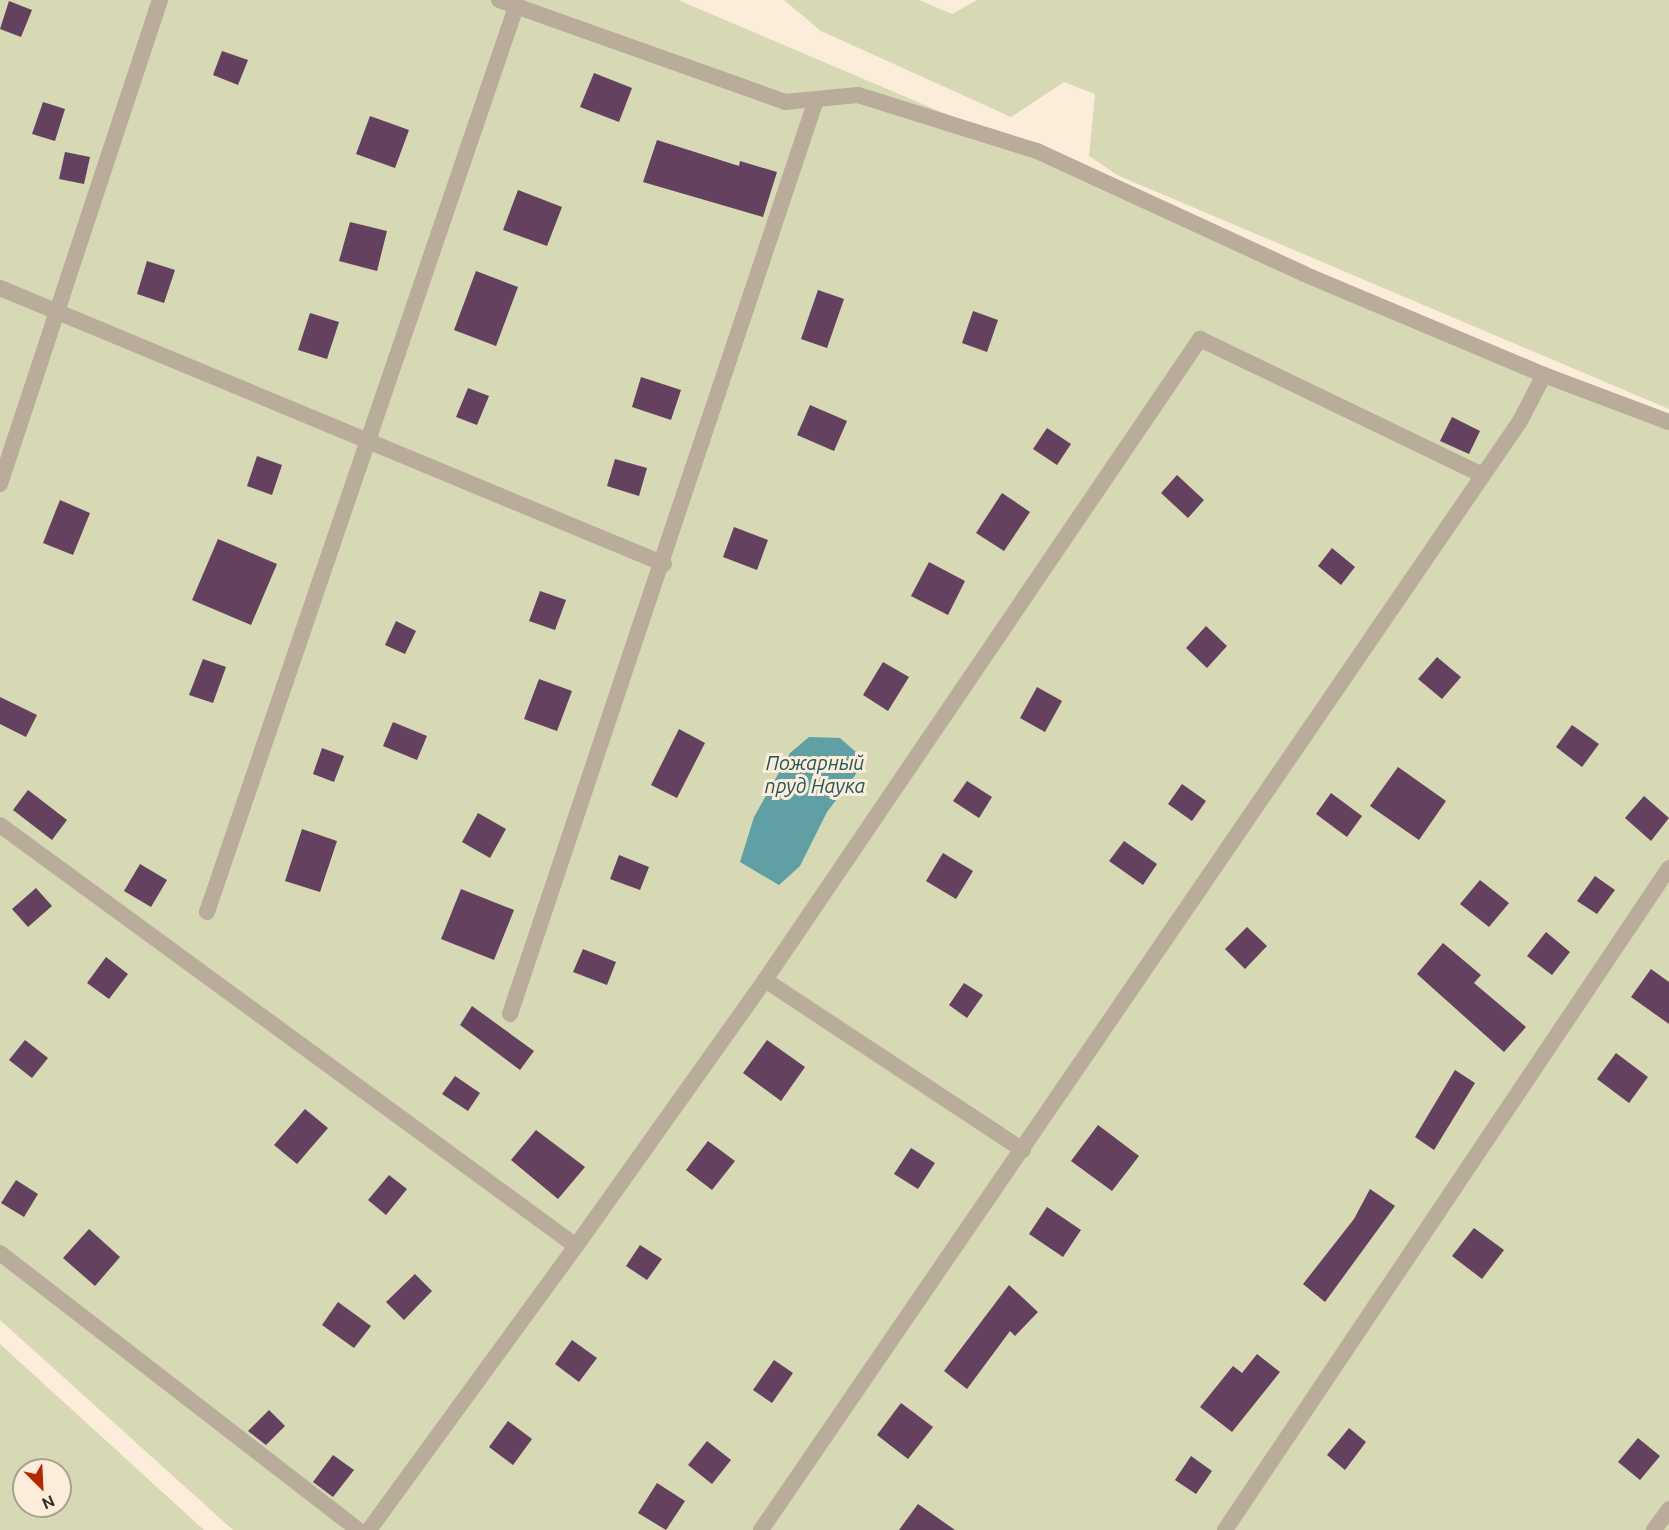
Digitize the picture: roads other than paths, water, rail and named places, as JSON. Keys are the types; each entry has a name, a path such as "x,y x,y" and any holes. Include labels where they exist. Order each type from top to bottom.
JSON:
{"lane":[{"path":"0,484 160,0"},
{"path":"499,0 516,8 785,102 858,94 1037,151 1304,274 1544,375 1669,422"},
{"path":"207,912 516,8"},
{"path":"510,1014 663,564 816,100"},
{"path":"0,288 663,564"},
{"path":"369,1530 576,1246 765,980 1200,339 1483,475"},
{"path":"761,1530 1520,421 1544,375"},
{"path":"0,825 576,1246"},
{"path":"1225,1530 1669,868"},
{"path":"765,980 1023,1150"},
{"path":"0,1253 358,1530"},
{"path":"1654,1530 1669,1509"}],"water":[{"name":"Пожарный пруд Наука","path":"809,737 840,738 857,753 859,770 827,812 800,866 779,885 740,862 754,817 790,753"}]}
